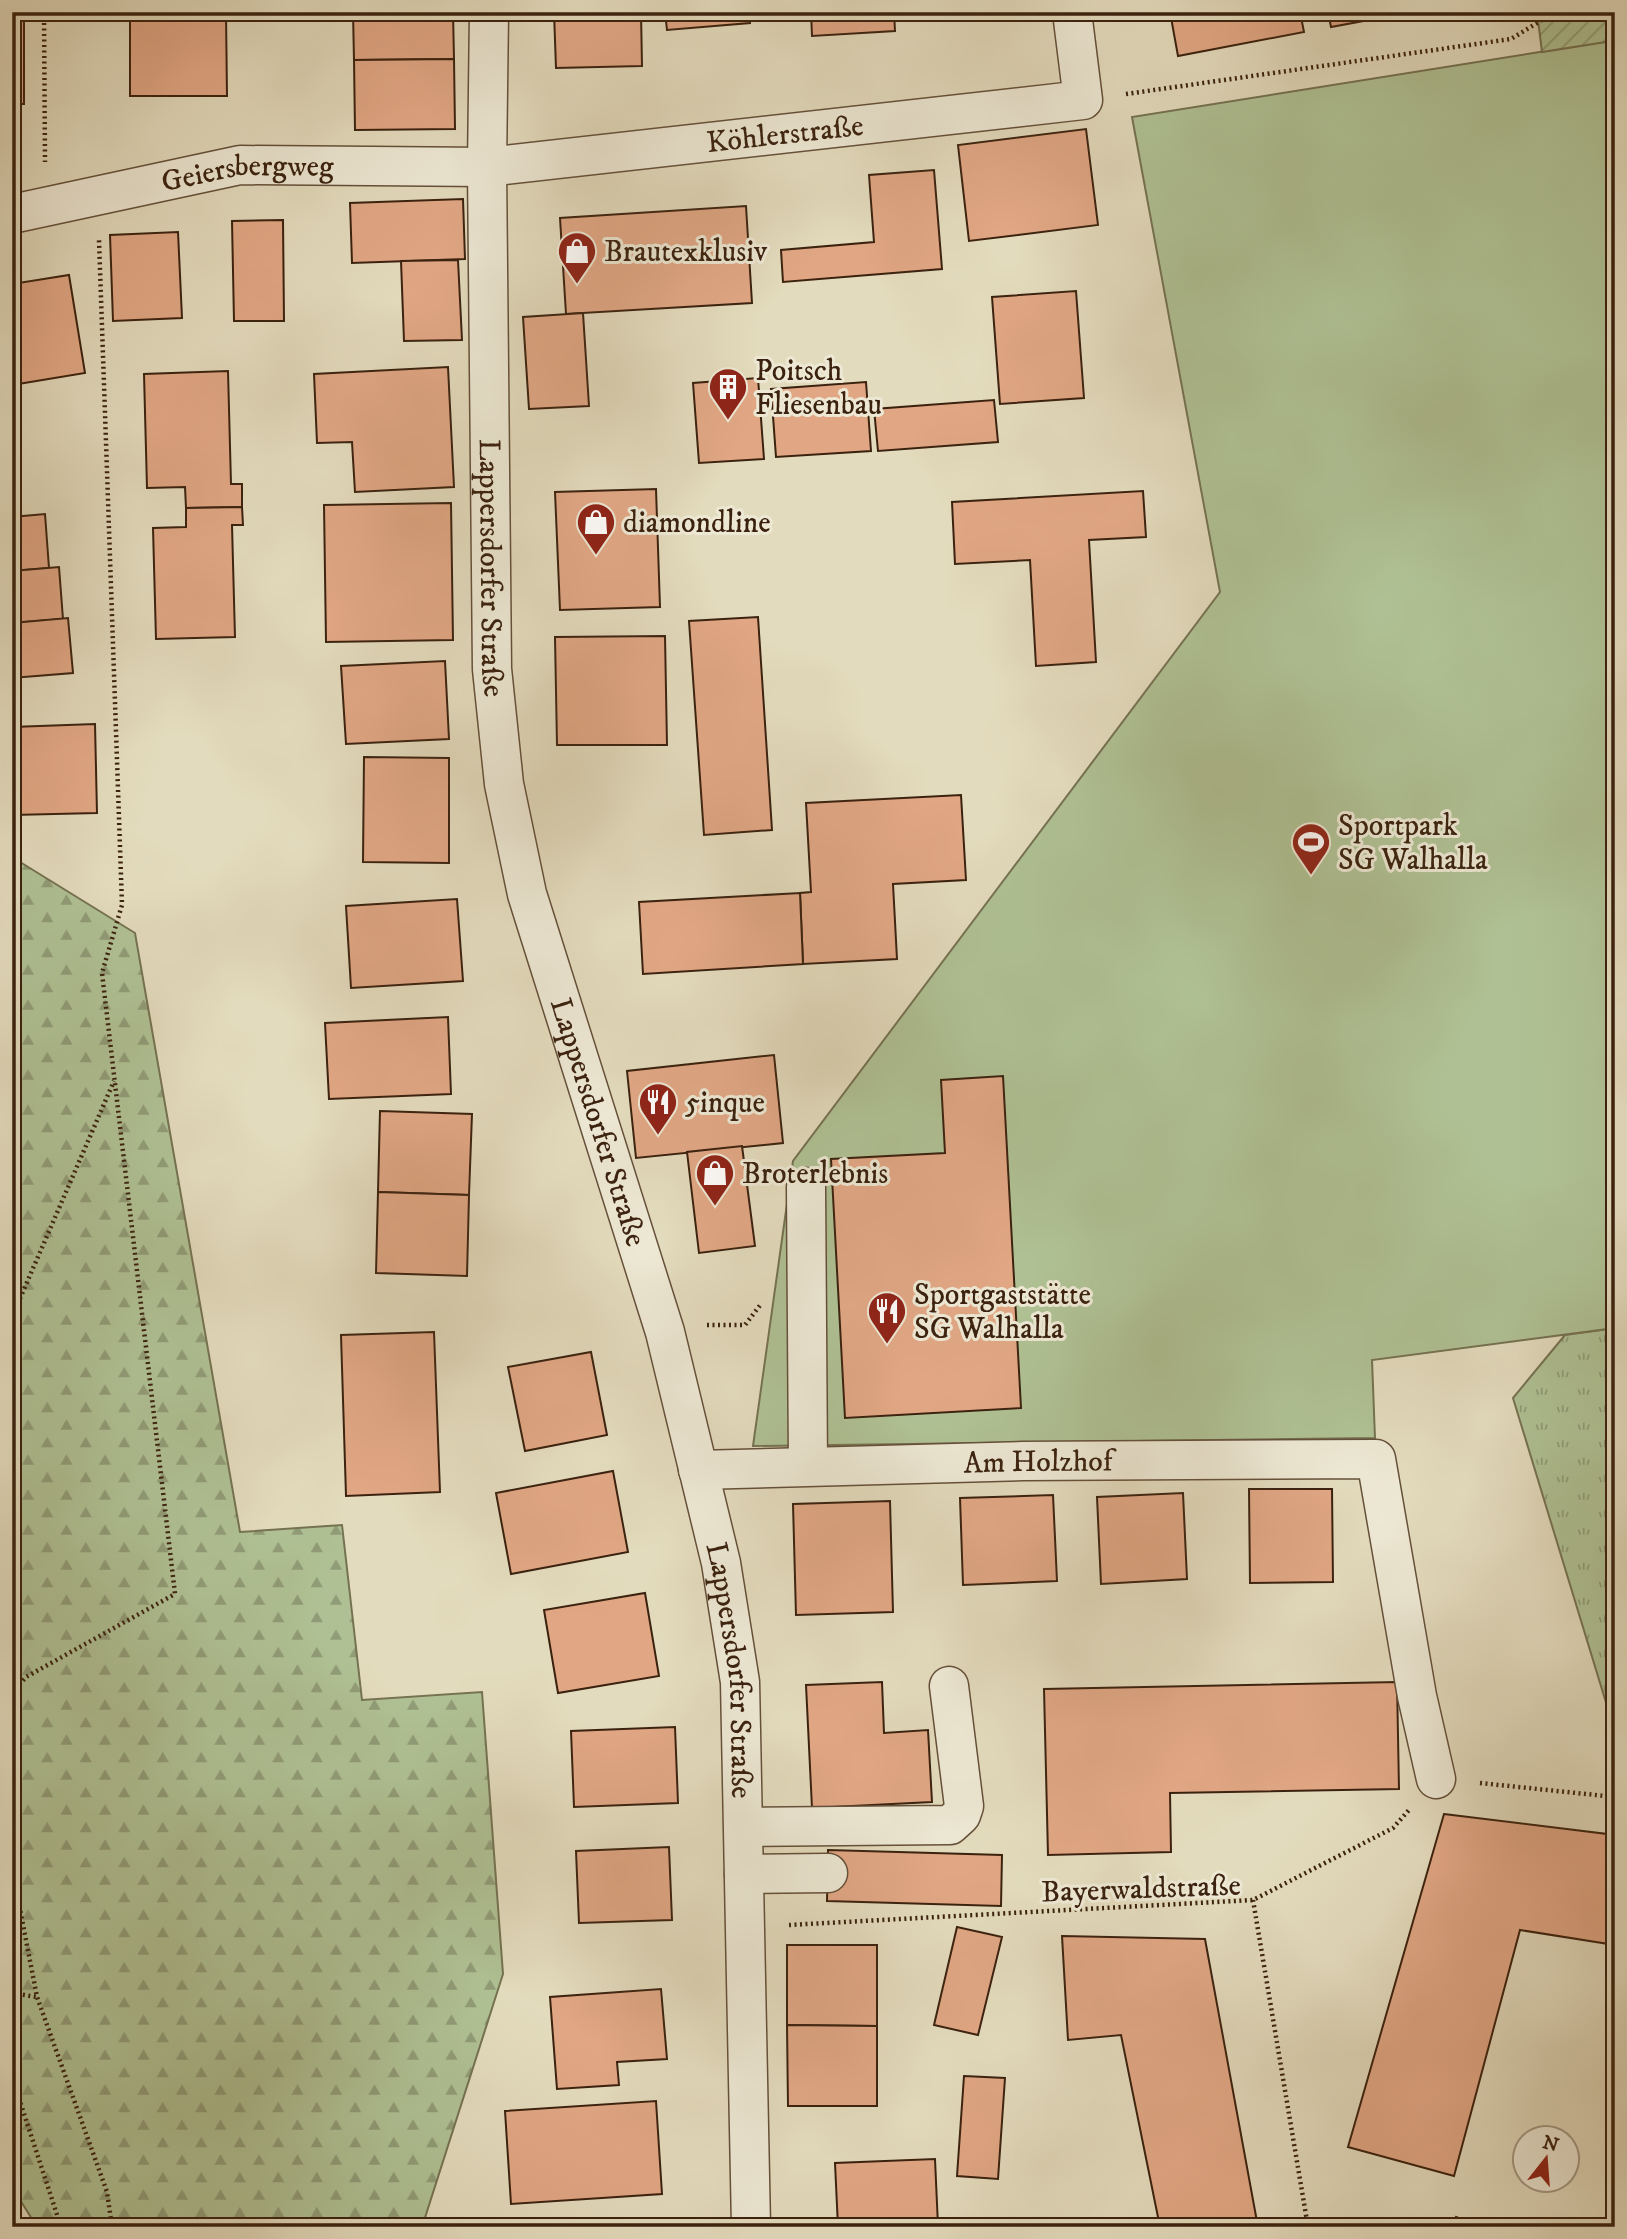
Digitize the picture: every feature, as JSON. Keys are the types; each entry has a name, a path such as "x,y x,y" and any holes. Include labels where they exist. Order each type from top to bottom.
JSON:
{"street":[{"name":"Lappersdorfer Straße","path":"489,12 487,167 492,669 504,784 527,894 662,1320 721,1563 740,1682 751,2227"},
{"path":"1072,12 1083,100"},
{"name":"Köhlerstraße","path":"487,167 1083,100"},
{"name":"Geiersbergweg","path":"29,211 240,164 487,167"},
{"path":"806,1187 808,1466"},
{"name":"Am Holzhof","path":"698,1470 1023,1461 1376,1459 1417,1696 1436,1779"},
{"path":"744,1827 950,1825 961,1815 964,1806 950,1686"},
{"path":"744,1874 828,1873"}],"path":[{"path":"29,211 44,12"},
{"path":"1083,100 1511,39 1555,12"},
{"path":"12,1693 26,1677 175,1594 102,973 122,905 100,244"},
{"path":"12,1376 19,1303 114,1080"},
{"path":"12,1287 19,1303"},
{"path":"662,1320 710,1326 746,1325 761,1303"},
{"path":"12,1868 37,1997 107,2192 112,2227"},
{"name":"Bayerwaldstraße","path":"746,1927 1253,1900 1308,2227"},
{"path":"12,1993 37,1997"},
{"path":"12,2077 61,2227"}],"green space":[{"path":"1537,12 1615,12 1615,36 1612,41 1542,52"},
{"name":"Sportpark SG Walhalla","path":"1615,40 1615,1328 1372,1360 1375,1438 753,1446 793,1161 1220,592 1132,117"},
{"path":"12,857 135,933 240,1532 342,1525 362,1700 482,1692 503,1974 422,2227 37,2227 12,2187"},
{"path":"1615,1328 1615,1732 1513,1398 1565,1335"}],"building":[{"path":"353,12 453,12 454,59 354,60"},
{"path":"554,12 641,12 642,66 556,68"},
{"path":"665,12 749,12 750,23 667,30"},
{"path":"811,12 894,12 895,31 812,36"},
{"path":"1170,12 1300,12 1304,32 1178,56"},
{"path":"1328,12 1412,12 1331,27"},
{"path":"12,13 24,13 24,104 12,104"},
{"path":"130,14 226,14 227,96 130,96"},
{"path":"454,59 455,129 355,130 354,60"},
{"path":"1086,129 1098,225 969,241 958,145"},
{"path":"934,170 942,269 783,282 781,250 874,242 869,175"},
{"path":"463,199 465,259 352,263 350,203"},
{"path":"746,206 752,303 566,314 560,218"},
{"path":"283,220 284,321 234,321 232,221"},
{"path":"178,232 182,318 113,321 110,235"},
{"path":"458,260 462,340 404,341 401,261"},
{"path":"69,275 85,373 12,385 12,284"},
{"path":"1076,291 1084,398 1000,404 992,297"},
{"path":"583,313 589,406 529,409 523,317"},
{"path":"448,367 454,487 355,492 352,442 317,443 314,374"},
{"path":"228,371 231,484 242,484 242,507 186,508 185,487 147,488 144,374"},
{"name":"Poitsch Fliesenbau","path":"758,378 764,459 699,463 693,383"},
{"path":"866,382 871,451 776,457 771,389"},
{"path":"994,400 998,442 878,451 874,409"},
{"path":"656,489 660,607 560,610 555,492"},
{"path":"1143,491 1146,537 1089,540 1096,662 1036,666 1030,560 955,564 952,502"},
{"path":"451,503 453,640 326,642 324,505"},
{"path":"242,507 243,525 232,525 235,637 156,639 153,528 186,527 186,508"},
{"path":"45,514 49,568 12,571 12,517"},
{"path":"59,567 63,619 12,623 12,571"},
{"path":"758,617 772,830 704,835 689,621"},
{"path":"68,618 73,673 12,678 12,623"},
{"path":"665,636 667,745 557,745 555,637"},
{"path":"445,661 449,739 346,744 341,666"},
{"path":"95,724 97,813 12,815 12,727"},
{"path":"364,757 449,758 449,863 363,862"},
{"path":"961,795 966,880 893,884 897,959 803,964 800,893 811,892 806,803"},
{"path":"800,893 803,964 643,974 639,902"},
{"path":"457,899 463,981 351,988 346,906"},
{"path":"448,1017 451,1094 329,1099 325,1023"},
{"path":"774,1055 783,1143 636,1158 627,1071"},
{"path":"1003,1076 1021,1408 845,1418 831,1159 945,1153 941,1080"},
{"path":"380,1111 472,1114 469,1195 378,1192"},
{"path":"742,1146 755,1246 699,1253 687,1152"},
{"path":"378,1192 469,1195 467,1276 376,1273"},
{"path":"434,1332 440,1492 346,1496 341,1335"},
{"path":"591,1352 607,1435 525,1451 508,1367"},
{"path":"613,1471 628,1552 511,1574 496,1493"},
{"path":"1249,1489 1332,1489 1333,1582 1250,1583"},
{"path":"1183,1493 1187,1579 1101,1584 1097,1497"},
{"path":"1053,1495 1057,1581 963,1585 960,1498"},
{"path":"890,1501 893,1612 796,1615 793,1504"},
{"path":"645,1593 659,1676 558,1693 544,1610"},
{"path":"882,1682 884,1733 928,1730 932,1802 812,1808 806,1685"},
{"path":"1397,1682 1399,1789 1170,1793 1171,1852 1048,1855 1044,1689"},
{"path":"675,1727 678,1803 574,1807 571,1731"},
{"path":"1444,1814 1615,1835 1615,1945 1520,1930 1454,2176 1348,2147"},
{"path":"669,1847 672,1920 579,1923 576,1851"},
{"path":"828,1850 1002,1855 1001,1906 827,1901"},
{"path":"957,1927 1002,1937 978,2035 934,2025"},
{"path":"1062,1936 1205,1939 1258,2227 1160,2227 1121,2035 1068,2040"},
{"path":"787,1945 877,1945 877,2026 787,2025"},
{"path":"661,1989 667,2059 617,2062 619,2085 557,2089 550,1997"},
{"path":"787,2025 877,2026 877,2106 788,2106"},
{"path":"964,2076 1005,2078 998,2179 957,2176"},
{"path":"656,2101 662,2194 511,2204 505,2111"},
{"path":"935,2159 938,2226 838,2227 835,2163"},
{"path":"1456,2217 1482,2227 1452,2227"}],"place":[{"name":"Brautexklusiv","path":"577,285"},
{"name":"Poitsch Fliesenbau","path":"728,421"},
{"name":"diamondline","path":"596,556"},
{"name":"Sportpark SG Walhalla","path":"1311,876"},
{"name":"5inque","path":"658,1136"},
{"name":"Broterlebnis","path":"715,1207"},
{"name":"Sportgaststätte SG Walhalla","path":"887,1345"}]}
